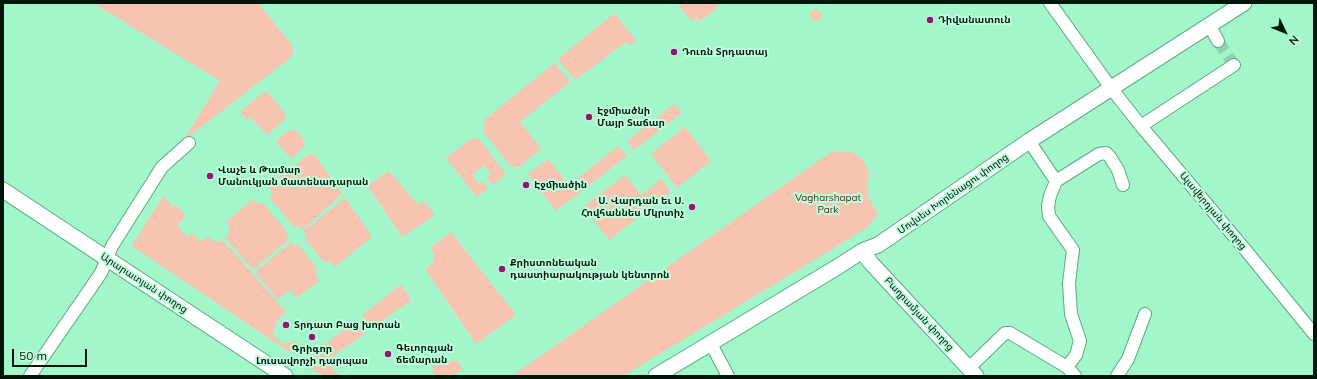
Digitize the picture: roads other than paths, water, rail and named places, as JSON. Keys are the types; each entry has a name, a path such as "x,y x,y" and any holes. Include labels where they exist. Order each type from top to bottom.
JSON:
{"main road":[{"name":"Մովսես Խորենացու փողոց","path":"656,376 711,344 862,250 878,245 1029,141 1244,3"},
{"name":"Արարատյան փողոց","path":"3,190 285,376"},
{"name":"Բաղրամյան փողոց","path":"862,250 871,262 973,372"}],"street":[{"name":"Ալավերդյան փողոց","path":"1050,3 1111,88 1141,126 1314,334"},
{"path":"1209,25 1218,41"},
{"path":"1141,126 1234,65"},
{"path":"1029,141 1056,182"},
{"path":"30,376 101,273 112,246 162,167 189,143"},
{"path":"973,372 1005,332 1010,333 1071,372 1080,341 1071,314 1069,283 1073,250 1049,216 1048,206 1050,196 1056,182 1099,154 1106,153 1110,157 1118,170 1123,184"},
{"path":"1117,376 1128,359 1145,314"},
{"path":"711,344 728,376"}],"tunnel":[{"path":"1218,41 1234,65"}],"place":[{"name":"Դիվանատուն","path":"930,20"},
{"name":"Դուռն Տրդատայ","path":"674,52"},
{"name":"Էջմիածնի Մայր Տաճար","path":"589,117"},
{"name":"Վաչե և Թամար Մանուկյան մատենադարան","path":"210,176"},
{"name":"Էջմիածին","path":"526,185"},
{"name":"Ս. Վարդան եւ Ս. Հովհաննես Մկրտիչ","path":"692,207"},
{"name":"Քրիստոնեական դաստիարակության կենտրոն","path":"502,269"},
{"name":"Տրդատ Բաց խորան","path":"286,325"},
{"name":"Գրիգոր Լուսավորչի դարպաս","path":"312,337"},
{"name":"Գեւորգյան ճեմարան","path":"388,354"}],"park label":[{"name":"Vagharshapat Park","path":"828,204"}]}
